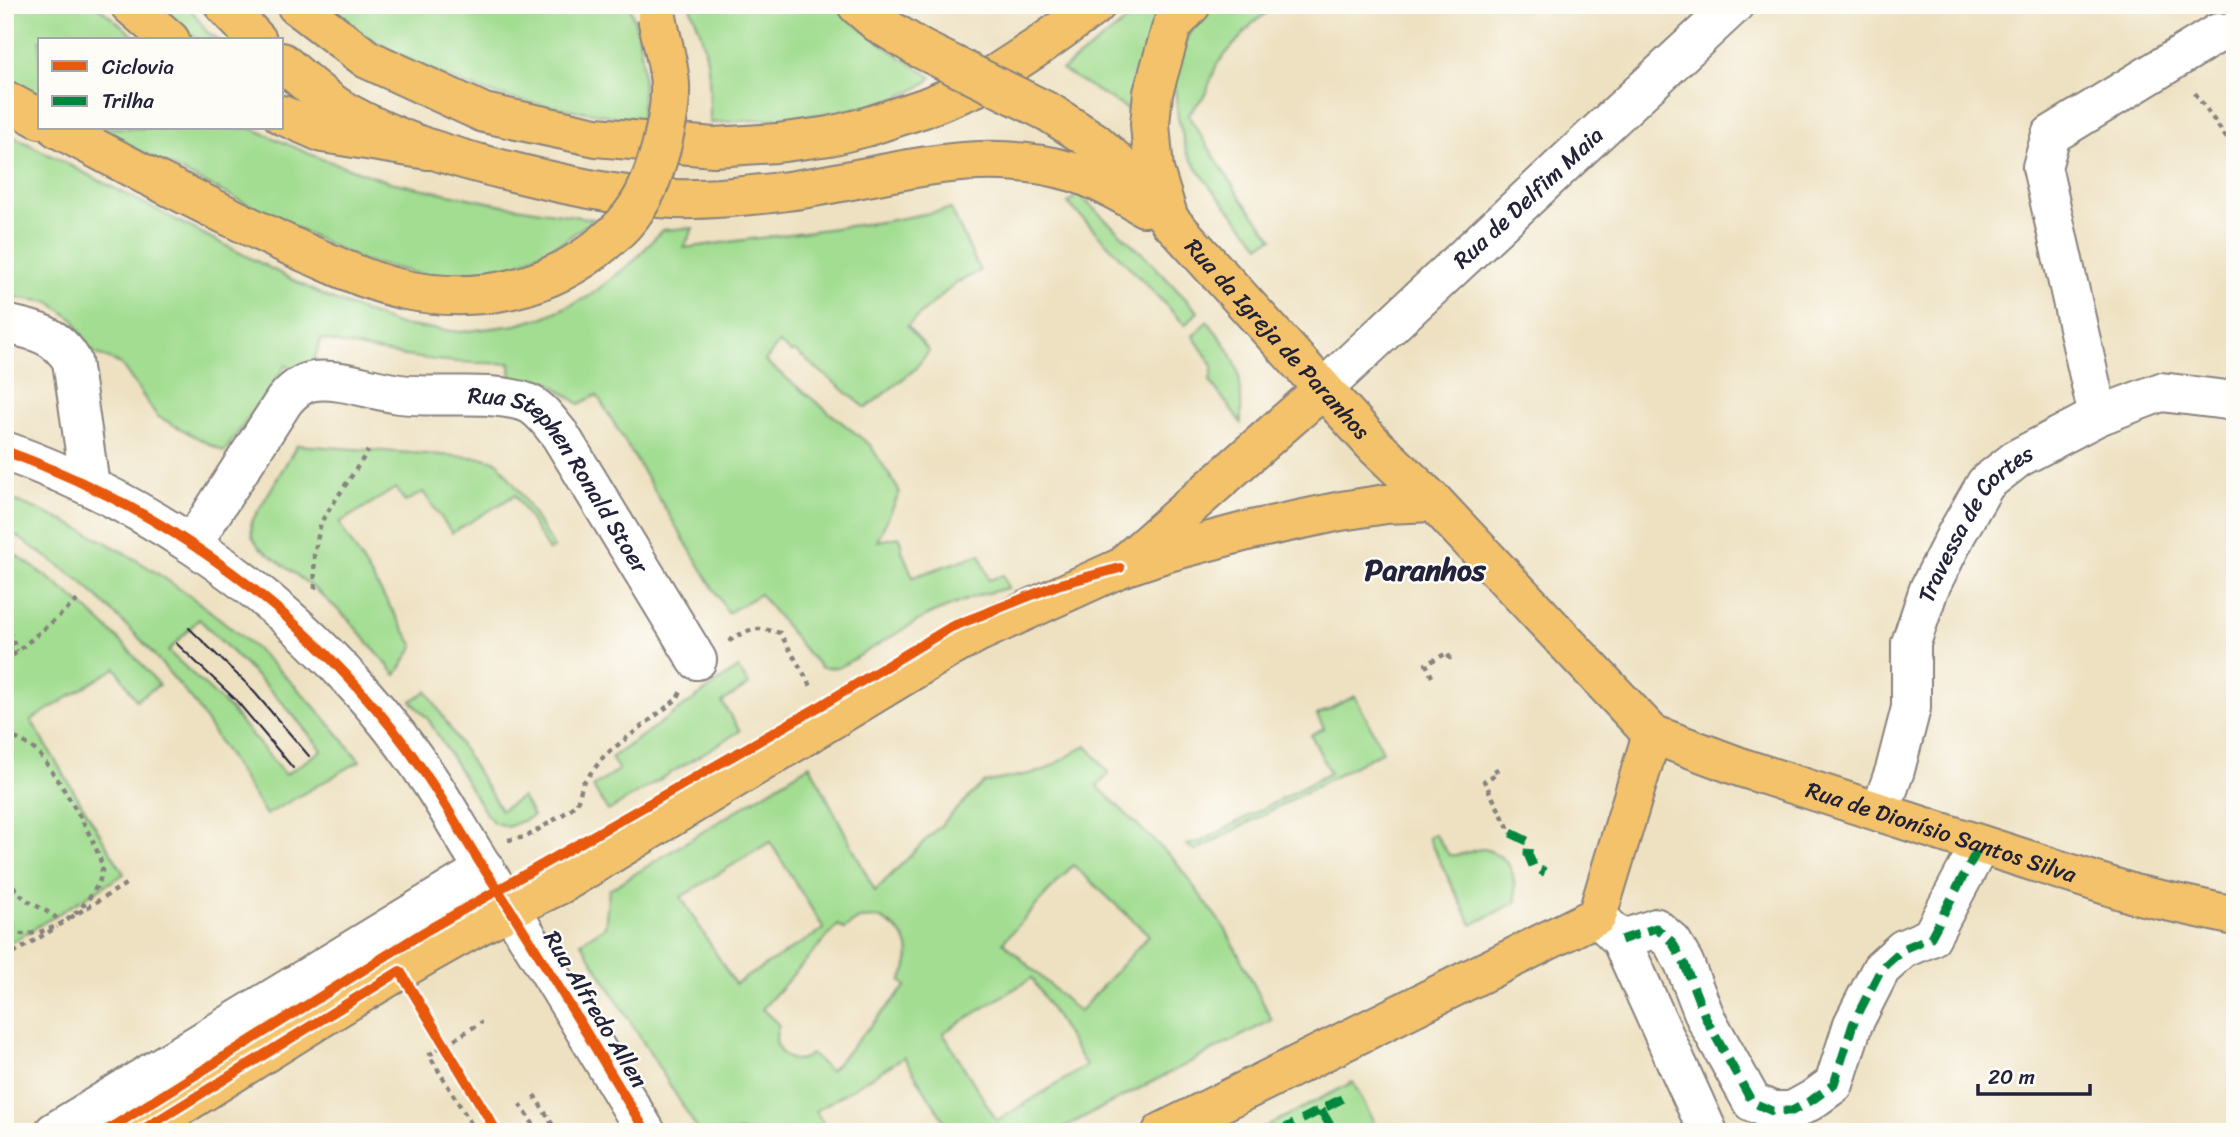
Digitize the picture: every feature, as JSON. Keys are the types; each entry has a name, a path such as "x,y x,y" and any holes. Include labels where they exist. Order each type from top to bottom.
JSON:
{"main road":[{"path":"130,5 168,38"},
{"path":"224,5 255,38"},
{"path":"296,5 367,59 484,113 596,138 714,147 830,136 924,108 976,87 1096,5"},
{"name":"Rua da Igreja de Paranhos","path":"857,5 877,23 919,48 1050,113 1095,142 1115,160 1322,390 1376,447 1434,502 1652,734"},
{"path":"1170,222 1154,170 1150,124 1153,93 1172,26 1191,5"},
{"path":"61,130 258,231 376,282 407,290 454,296 493,294 538,282 565,270 594,251 617,231 637,208 652,179 668,121 670,84 654,11"},
{"path":"284,64 319,94 343,110 428,150"},
{"path":"5,100 38,118"},
{"path":"284,116 323,133 428,150 582,188 673,199 717,199 781,192 944,162 1019,161 1072,172 1106,184 1170,222"},
{"path":"1120,568 1322,390"},
{"path":"139,1132 436,949 510,908 561,884 833,717 975,634 1120,568 1165,553 1341,510 1386,504 1434,502"},
{"path":"1162,1132 1609,928 1608,886 1652,734"},
{"name":"Rua de Dionísio Santos Silva","path":"1652,734 1743,768 2134,894 2235,916"}],"street":[{"name":"Rua de Delfim Maia","path":"1322,390 1734,5"},
{"path":"2098,416 2042,167 2051,135 2218,33 2235,35"},
{"path":"5,324 52,338 61,345 72,361 90,486"},
{"name":"Rua Stephen Ronald Stoer","path":"192,544 284,401 305,383 329,382 401,394 498,397 526,402 538,410 560,435 696,660"},
{"name":"Travessa de Cortes","path":"1880,812 1895,770 1911,708 1911,643 1929,589 1986,482 2018,458 2098,416 2161,392 2235,401"},
{"name":"Rua Alfredo Allen","path":"5,451 90,486 144,514 192,544 282,614 360,689 423,770 495,855 510,908 646,1132"},
{"path":"1709,1132 1609,928 1656,928 1672,942 1684,963 1706,1019 1752,1102 1772,1111 1792,1111 1834,1084 1853,1024 1881,969 1903,949 1931,937 1980,845"},
{"path":"54,1132 495,855"}],"path":[{"path":"2172,61 2235,150"},
{"path":"315,589 314,555 321,522 368,451"},
{"path":"5,662 79,599"},
{"path":"5,622 17,651"},
{"path":"495,855 577,803 583,783 606,755 677,699 696,660 745,632 760,627 780,634 815,693"},
{"path":"1432,677 1426,664 1447,653 1452,657"},
{"path":"5,735 18,739 36,751 46,763 93,841 103,870 94,893 63,923 33,933 14,935 5,932"},
{"path":"1495,768 1498,773 1484,781 1511,833"},
{"path":"5,869 13,888 19,894 63,923"},
{"path":"5,958 129,882"},
{"path":"476,1132 429,1055 482,1022"},
{"path":"438,1034 451,1056"},
{"path":"534,1095 557,1132"},
{"path":"520,1104 538,1132"}],"green space":[{"path":"5,5 96,5 137,38 38,38 38,100 5,83"},
{"path":"158,5 188,5 207,32 216,38 196,38"},
{"path":"322,5 629,5 638,33 642,62 641,120 525,102 468,85 424,67 379,43"},
{"path":"689,5 834,5 881,44 932,77 914,90 859,108 827,114 710,123 710,91 705,49"},
{"path":"1147,5 1170,5 1134,113 1062,70"},
{"path":"1216,5 1277,5 1252,24 1217,64 1205,95 1188,115 1242,200 1273,238 1260,245 1211,188 1187,153 1178,117 1174,79 1188,34"},
{"path":"97,130 256,130 319,158 390,182 503,205 594,219 563,242 516,265 489,273 438,278 363,261"},
{"path":"5,132 326,297 399,325 460,332 516,325 544,317 588,297 634,261 662,230 693,228 684,248 887,221 951,209 980,271 956,283 907,326 929,351 914,370 866,408 795,351 792,353 779,343 765,361 870,445 900,492 877,541 900,537 902,551 913,577 980,554 989,580 1003,575 1008,588 979,595 928,615 840,667 822,668 760,594 728,613 597,395 579,404 549,382 511,382 510,363 415,357 321,339 312,367 300,372 286,365 224,452 157,416 121,364 90,351 74,320 50,302 5,296"},
{"path":"1078,194 1147,258 1198,312 1185,325 1068,203"},
{"path":"1207,321 1226,346 1237,368 1241,391 1241,423 1210,381 1213,366 1193,336"},
{"path":"297,445 484,458 498,462 554,548 549,551 515,495 452,533 423,492 405,502 396,488 339,523 414,646 396,675 348,619 315,589 259,547 252,536 251,523"},
{"path":"13,500 52,516 127,554 163,577 263,655 319,712 360,761 266,815 194,702 143,642 81,581 5,528 5,509","holes":["199,619 283,703 322,750 285,775 230,709 168,651"]},
{"path":"5,548 88,610 125,646 159,685 136,700 116,668 31,720 124,874 5,946"},
{"path":"738,668 749,685 722,702 740,731 608,811 593,787 619,770 611,758"},
{"path":"427,691 501,810 522,797 533,816 508,827 493,822 486,814 428,719 411,701"},
{"path":"1355,696 1383,751 1195,851 1187,845 1202,841 1330,773 1311,735 1324,728 1317,715"},
{"path":"1087,745 1109,774 1097,786 1175,861 1226,930 1272,1020 1055,1132 951,1132 904,1057 816,1111 828,1132 699,1132 581,942 605,927 609,890 810,765 875,891 983,783 1043,771","holes":["770,842 824,929 735,984 681,897","1073,865 1149,935 1079,1012 1003,942","879,918 903,936 909,951 901,981 906,986 830,1071 811,1054 803,1059 789,1058 783,1054 776,1042 779,1025 762,1009 838,925 844,929 859,919","1032,978 1086,1066 997,1121 943,1033"]},
{"path":"1435,834 1449,855 1484,849 1501,857 1510,868 1514,880 1516,902 1472,925 1428,838"},
{"path":"1353,1082 1379,1132 1255,1132"}],"tram line":[{"path":"189,628 249,686 309,756"},
{"path":"176,643 235,699 293,768"}],"marked path":[{"path":"1511,833 1529,842 1528,854 1534,868 1545,872"},
{"path":"1621,940 1656,928 1672,942 1684,963 1706,1019 1752,1102 1772,1111 1792,1111 1834,1084 1853,1024 1881,969 1903,949 1931,937 1980,845"},
{"path":"1278,1132 1347,1096"},
{"path":"1321,1110 1334,1132"}],"cycle path":[{"path":"5,451 103,493 196,547 282,613 358,688 397,734 432,784 646,1132"},
{"path":"104,1132 424,932 822,705 951,627 1057,585 1120,568"},
{"path":"139,1132 400,971 497,1132"}],"district":[{"name":"Paranhos","path":"1425,570"}]}
